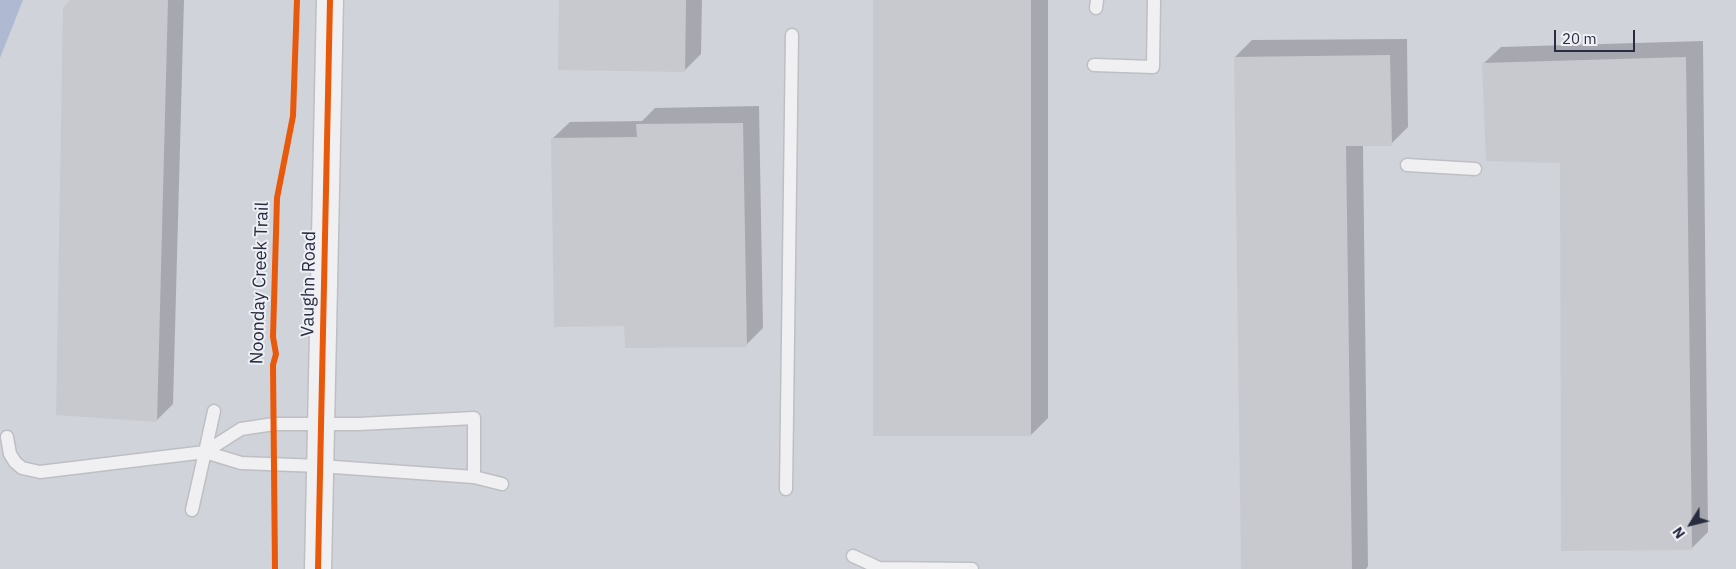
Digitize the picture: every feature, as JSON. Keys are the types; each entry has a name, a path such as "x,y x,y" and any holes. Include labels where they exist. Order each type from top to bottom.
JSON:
{"street":[{"name":"Vaughn Road","path":"318,569 330,0"}],"lane":[{"path":"1094,65 1153,67 1154,0"},
{"path":"786,489 792,35"},
{"path":"1407,165 1475,169"},
{"path":"192,510 214,411"},
{"path":"205,452 241,429 274,424 359,424 474,418 474,477"},
{"path":"7,437 10,454 15,462 31,471 40,472 205,452 241,463 320,466 474,477 502,484"},
{"path":"853,556 880,568 972,569"}],"shaded area":[{"path":"0,0 1736,0 1736,569 0,569"}],"water":[{"path":"0,0 23,0 0,58"}],"building":[{"path":"70,0 168,0 157,422 56,415 63,8"},
{"path":"559,0 686,0 685,72 558,70"},
{"path":"873,0 1031,0 1031,436 873,436"},
{"path":"1390,55 1392,146 1346,146 1352,569 1241,569 1234,57"},
{"path":"1686,57 1692,550 1561,551 1560,163 1486,161 1482,63"},
{"path":"743,123 747,347 625,348 624,326 554,327 551,138 637,137 636,124"}],"cycle path":[{"name":"Noonday Creek Trail","path":"275,569 273,365 276,354 273,337 277,198 293,116 297,0"},
{"path":"318,569 330,0"}]}
